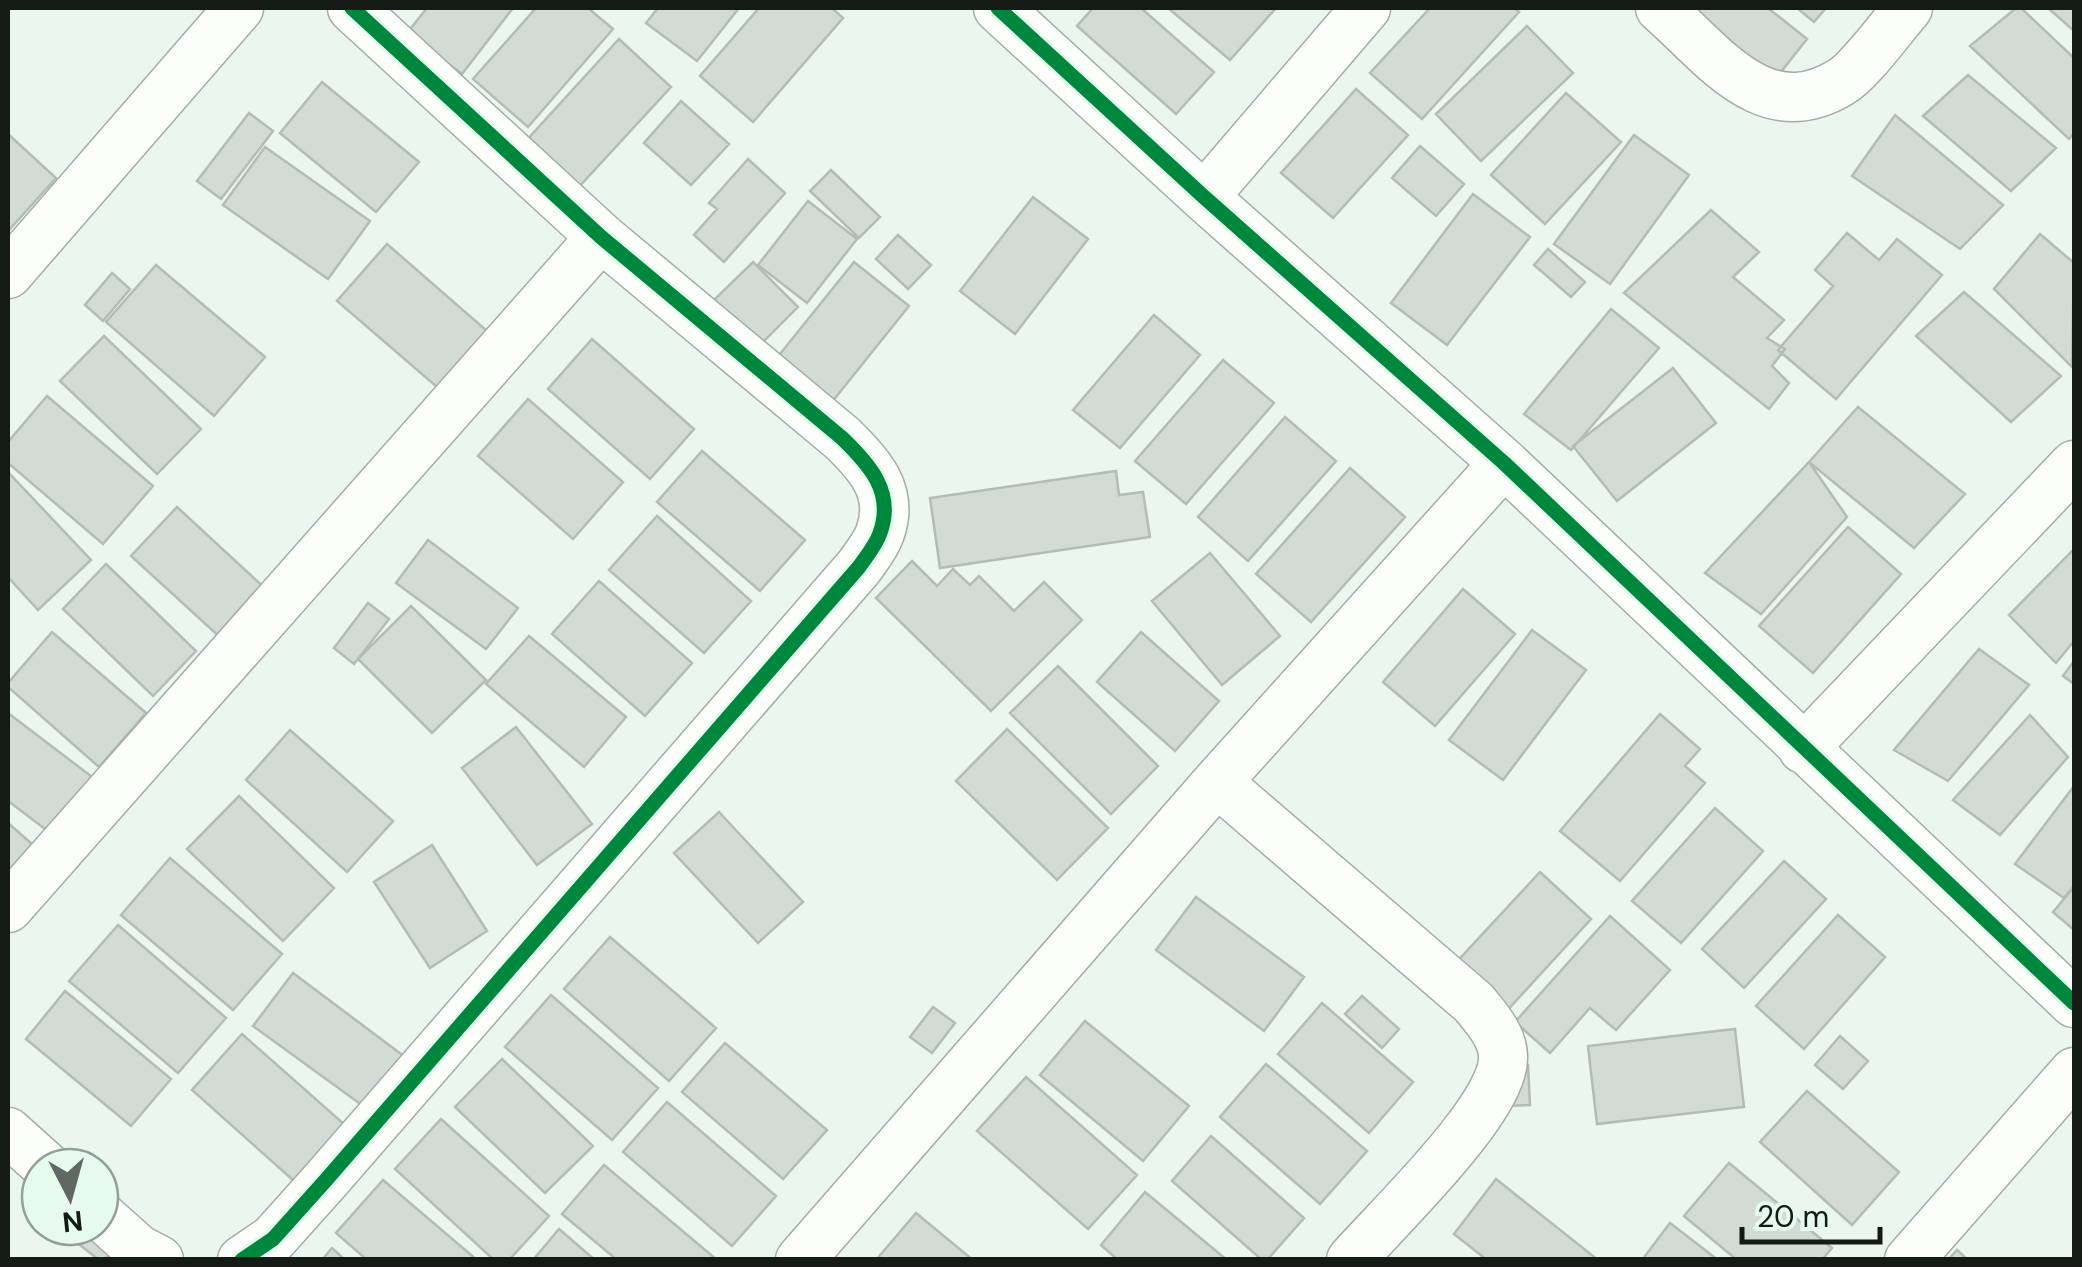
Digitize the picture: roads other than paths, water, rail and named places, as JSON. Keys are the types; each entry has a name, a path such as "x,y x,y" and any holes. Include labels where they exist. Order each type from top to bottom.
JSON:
{"street":[{"path":"8,274 239,8"},
{"path":"242,1260 273,1239 859,567 880,534 884,500 871,466 842,438 601,237 352,8"},
{"path":"998,8 1204,197 1504,462 2074,1004"},
{"path":"1204,197 1366,8"},
{"path":"1660,8 1751,88 1781,99 1812,95 1844,81 1908,8"},
{"path":"8,908 601,237"},
{"path":"800,1260 1504,462"},
{"path":"1803,748 2074,465"},
{"path":"1218,782 1474,1003 1494,1029 1504,1055 1498,1086 1479,1118 1351,1260"},
{"path":"1909,1260 2074,1072"},
{"path":"120,1232 159,1260"}]}
